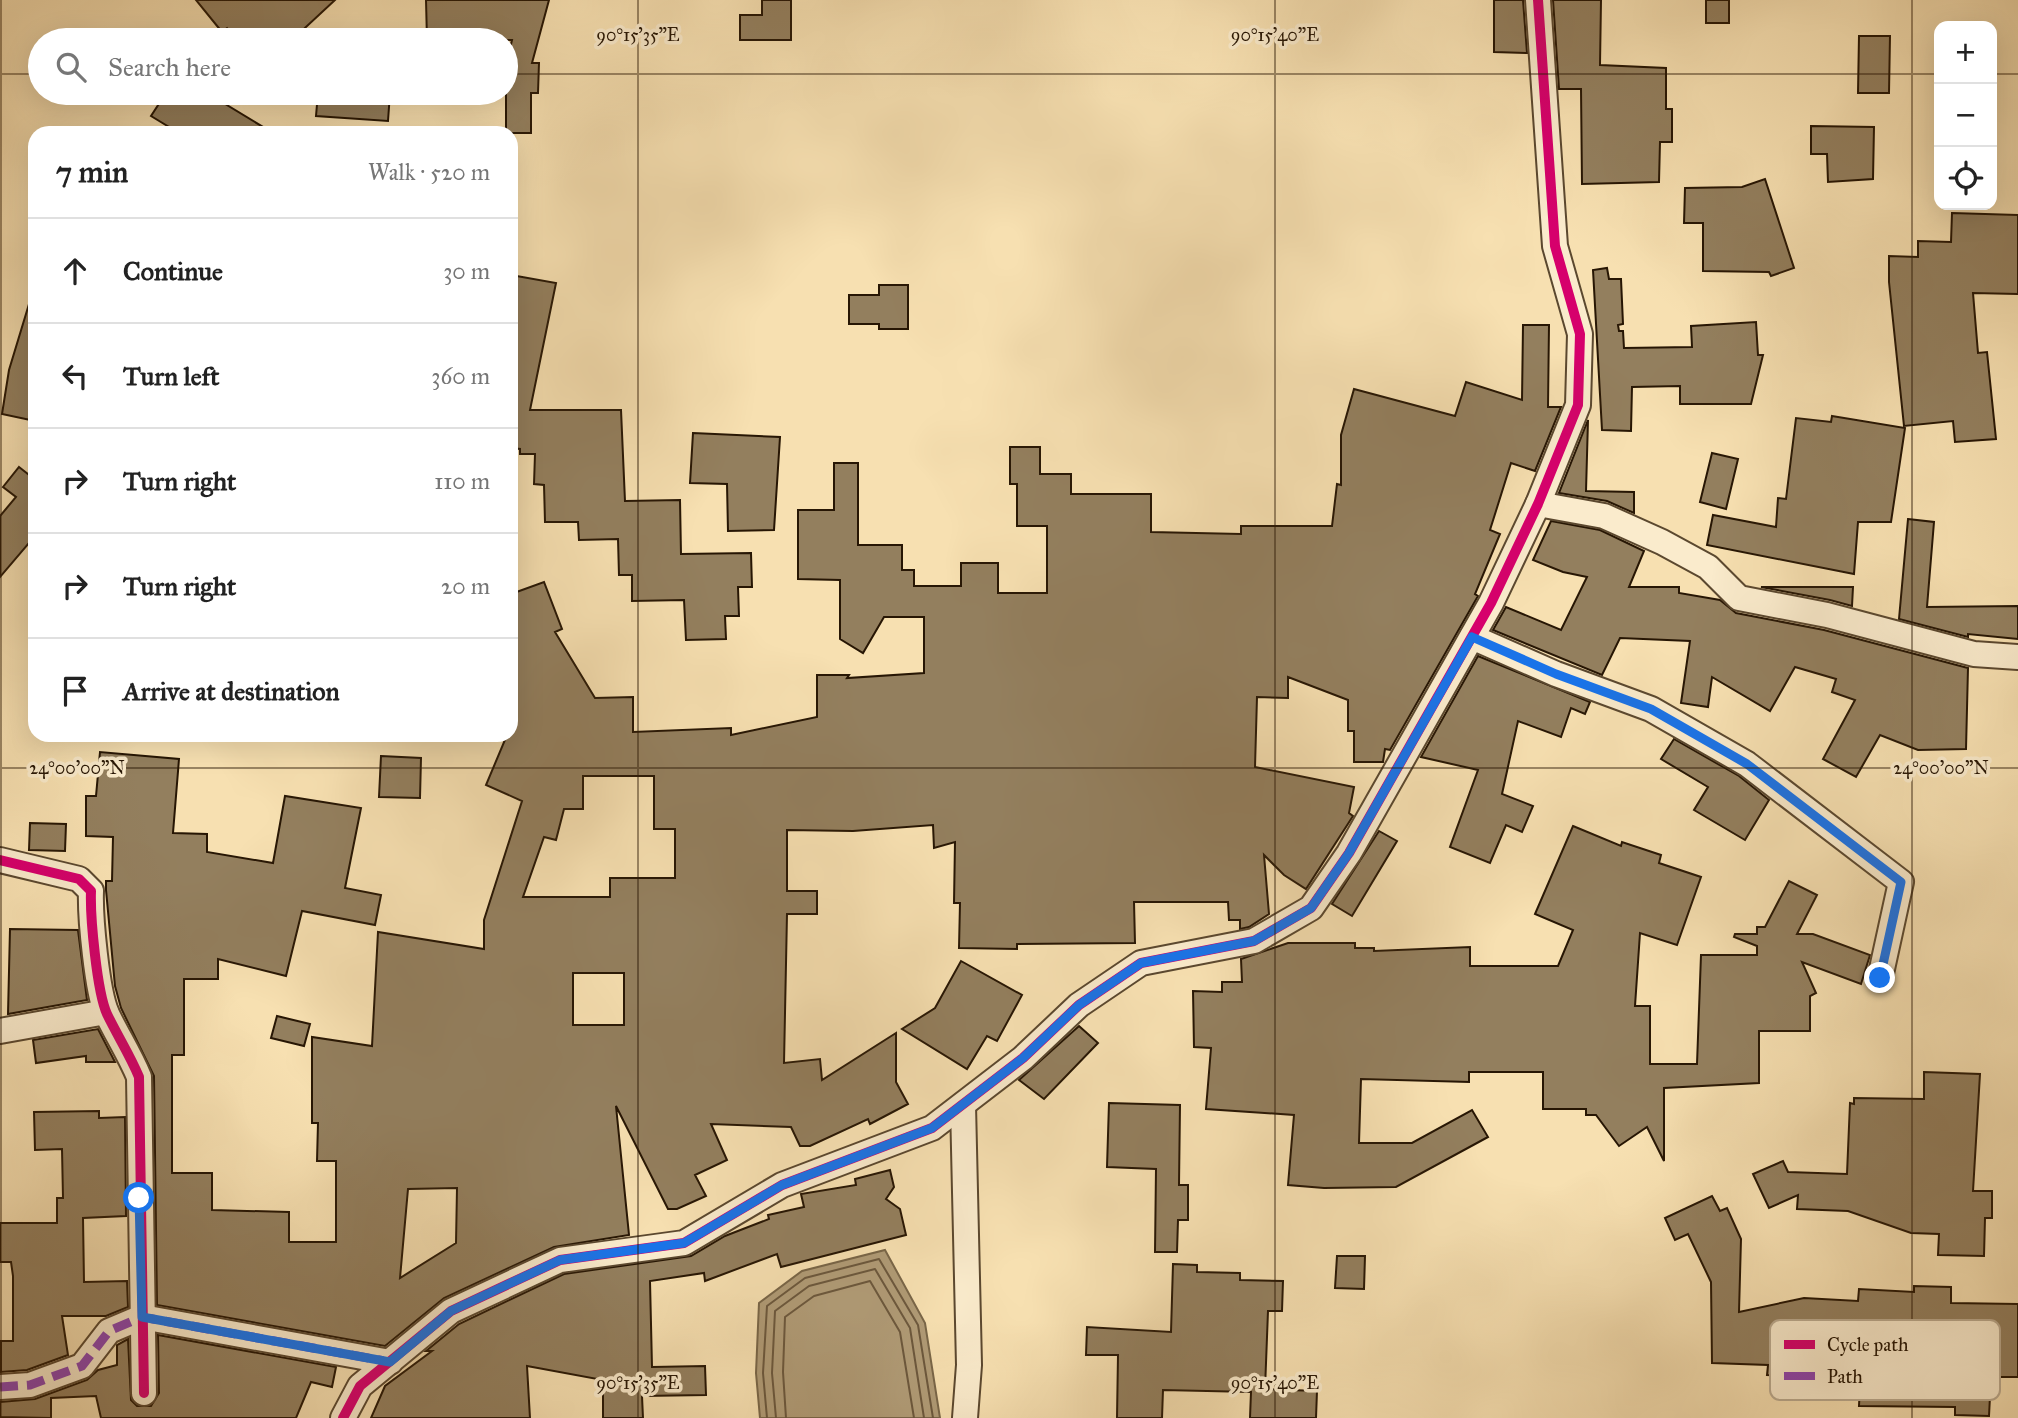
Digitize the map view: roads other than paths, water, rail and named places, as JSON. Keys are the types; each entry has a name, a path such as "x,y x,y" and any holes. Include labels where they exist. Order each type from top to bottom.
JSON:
{"street":[{"path":"343,1418 360,1386 451,1311 560,1260 684,1243 782,1185 932,1128 1023,1058 1079,1005 1141,963 1254,941 1311,908 1349,853 1472,637 1538,504 1577,405 1580,334 1555,246 1538,0"},
{"path":"1538,504 1604,516 1662,542 1708,567 1740,598 1827,615 1974,654 2018,657"},
{"path":"1472,637 1663,715 1747,764 1901,882 1880,978"},
{"path":"0,860 79,879 90,891 90,916 106,1012 124,1041 139,1077 144,1393"},
{"path":"0,1031 106,1012"},
{"path":"963,1105 969,1365 965,1418"},
{"path":"0,1387 30,1385 82,1366 109,1331 142,1317 390,1362"}],"water":[{"path":"885,1250 925,1323 940,1418 760,1418 756,1373 759,1303 802,1271"}]}
